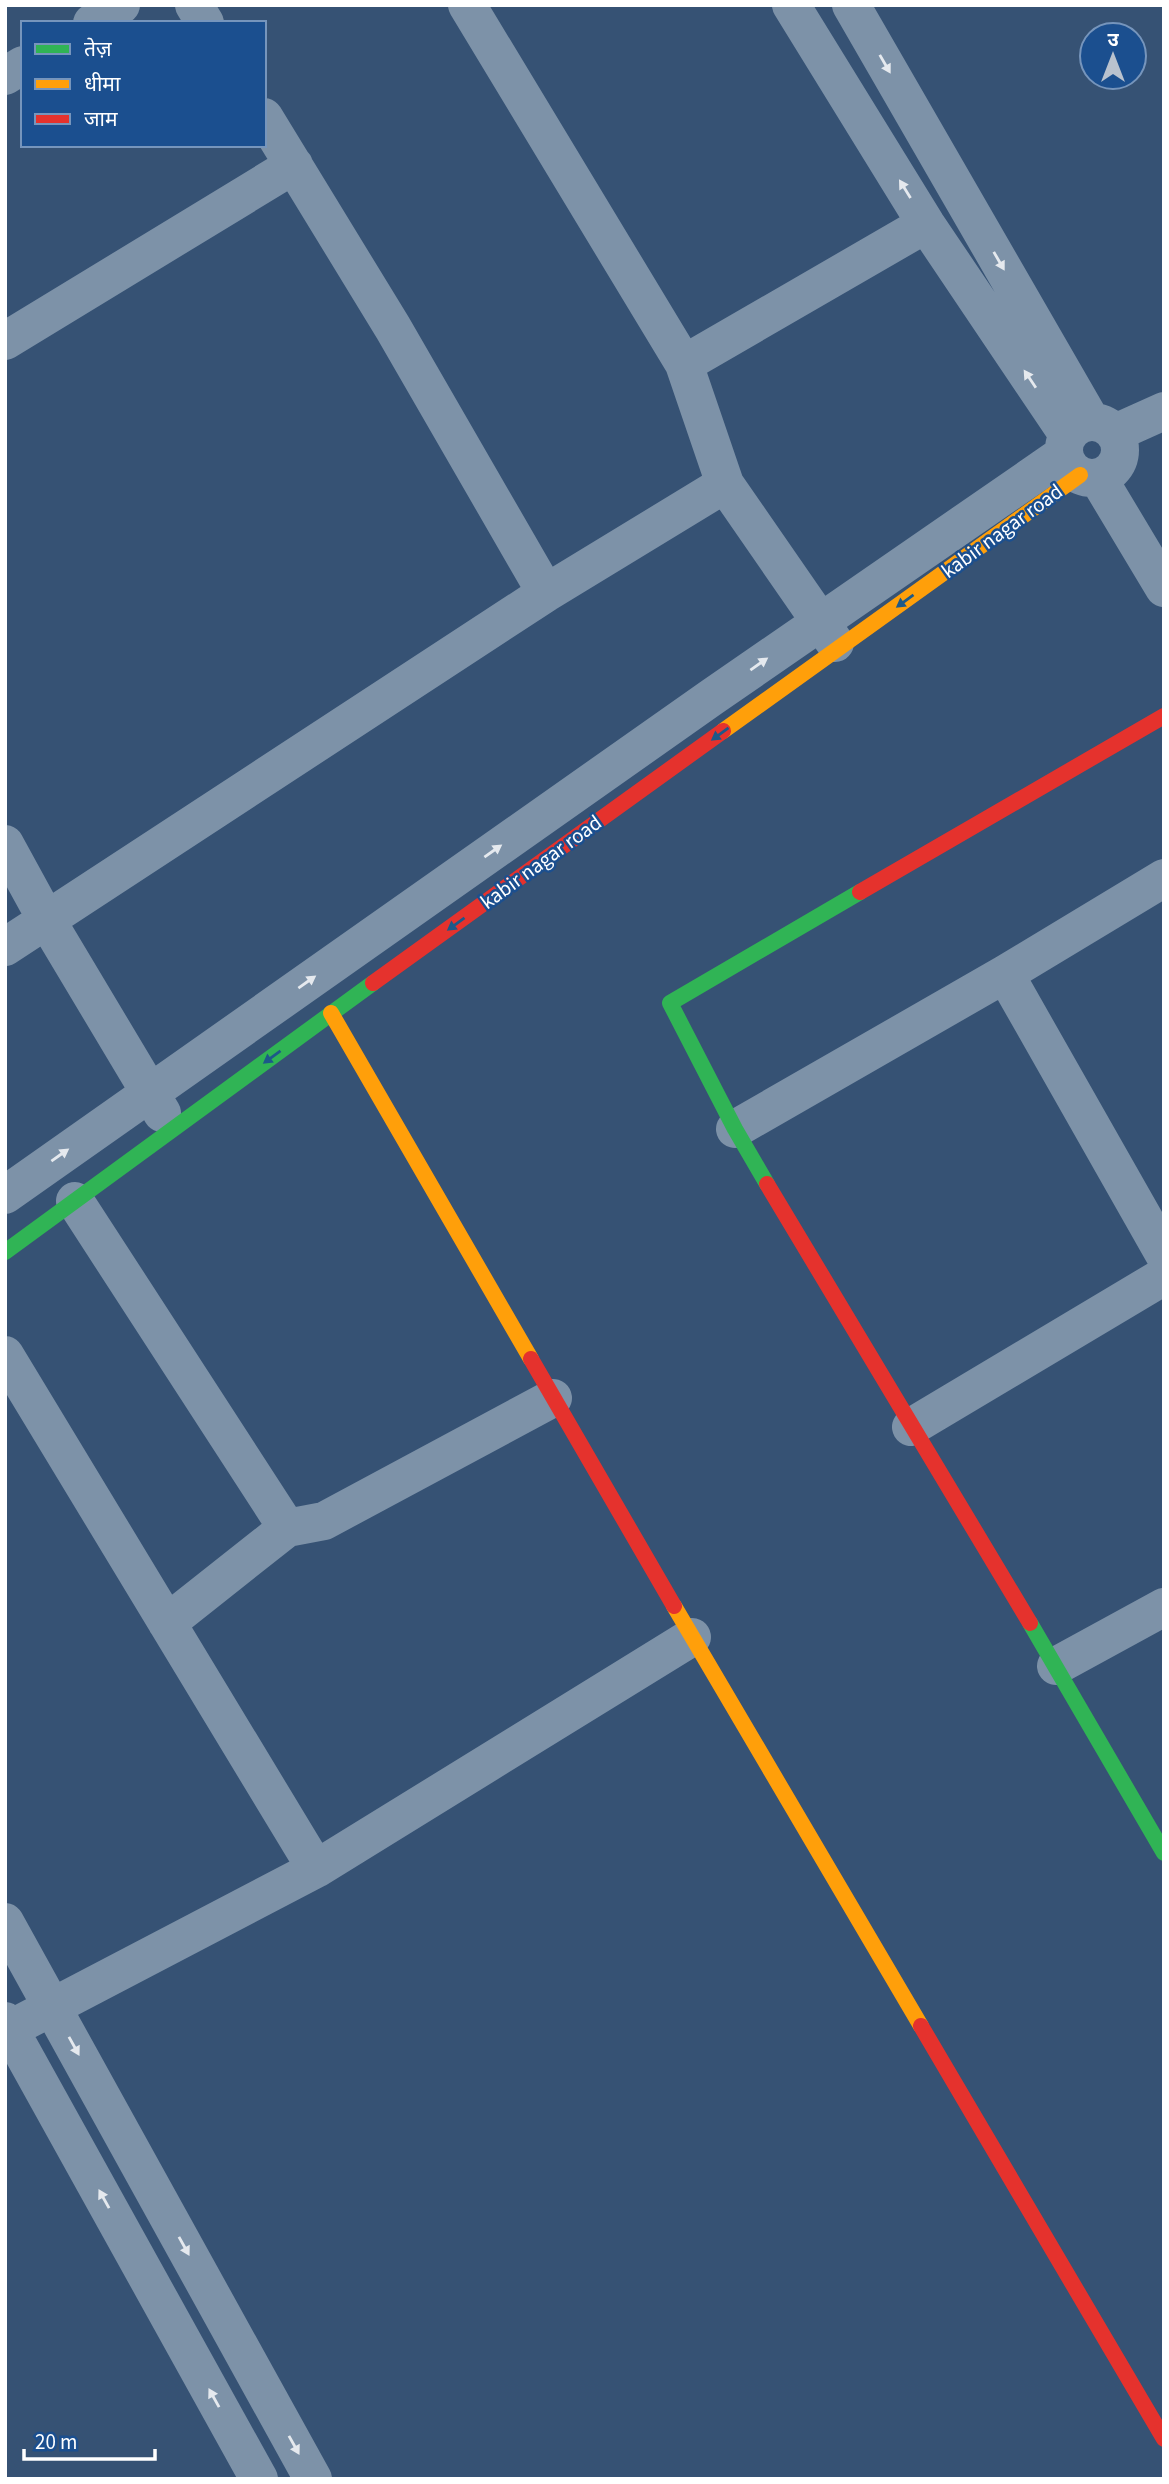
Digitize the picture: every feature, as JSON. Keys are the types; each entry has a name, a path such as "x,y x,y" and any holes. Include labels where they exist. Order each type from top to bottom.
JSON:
{"street":[{"path":"95,21 121,5"},
{"path":"194,5 204,21"},
{"path":"467,5 684,364 724,484 830,635"},
{"path":"791,5 926,224 1164,550"},
{"path":"851,5 1164,588"},
{"path":"5,76 21,66"},
{"path":"266,120 393,328 546,593"},
{"path":"5,341 294,165"},
{"path":"684,364 926,224"},
{"path":"5,1195 149,1092 830,635 1090,452 1164,411"},
{"path":"5,947 546,593 724,484"},
{"name":"kabir nagar road","path":"5,1252 331,1013 830,635"},
{"path":"1164,716 670,1003 736,1129 911,1427 1056,1666 1164,1853"},
{"path":"5,844 46,919 172,1130"},
{"path":"736,1129 1005,974 1164,878"},
{"path":"1005,974 1164,1254"},
{"path":"331,1013 692,1637 1164,2440"},
{"path":"75,1200 287,1528"},
{"path":"911,1427 1164,1276"},
{"path":"5,1355 316,1869"},
{"path":"167,1623 287,1528 324,1521 553,1398"},
{"path":"1056,1666 1164,1607"},
{"path":"259,2479 7,2025 52,2006 316,1869 692,1637"},
{"path":"5,1922 313,2479"}],"traffic: fast":[{"path":"767,1184 735,1129 670,1003 860,892"},
{"path":"5,1252 373,983"},
{"path":"1030,1623 1164,1853"}],"traffic: slow":[{"path":"723,731 1080,475"},
{"path":"331,1013 531,1359"},
{"path":"674,1606 921,2026"}],"traffic: jam":[{"path":"860,892 1164,716"},
{"path":"373,983 723,731"},
{"path":"767,1184 1030,1623"},
{"path":"531,1359 674,1606"},
{"path":"921,2026 1164,2439"}]}
